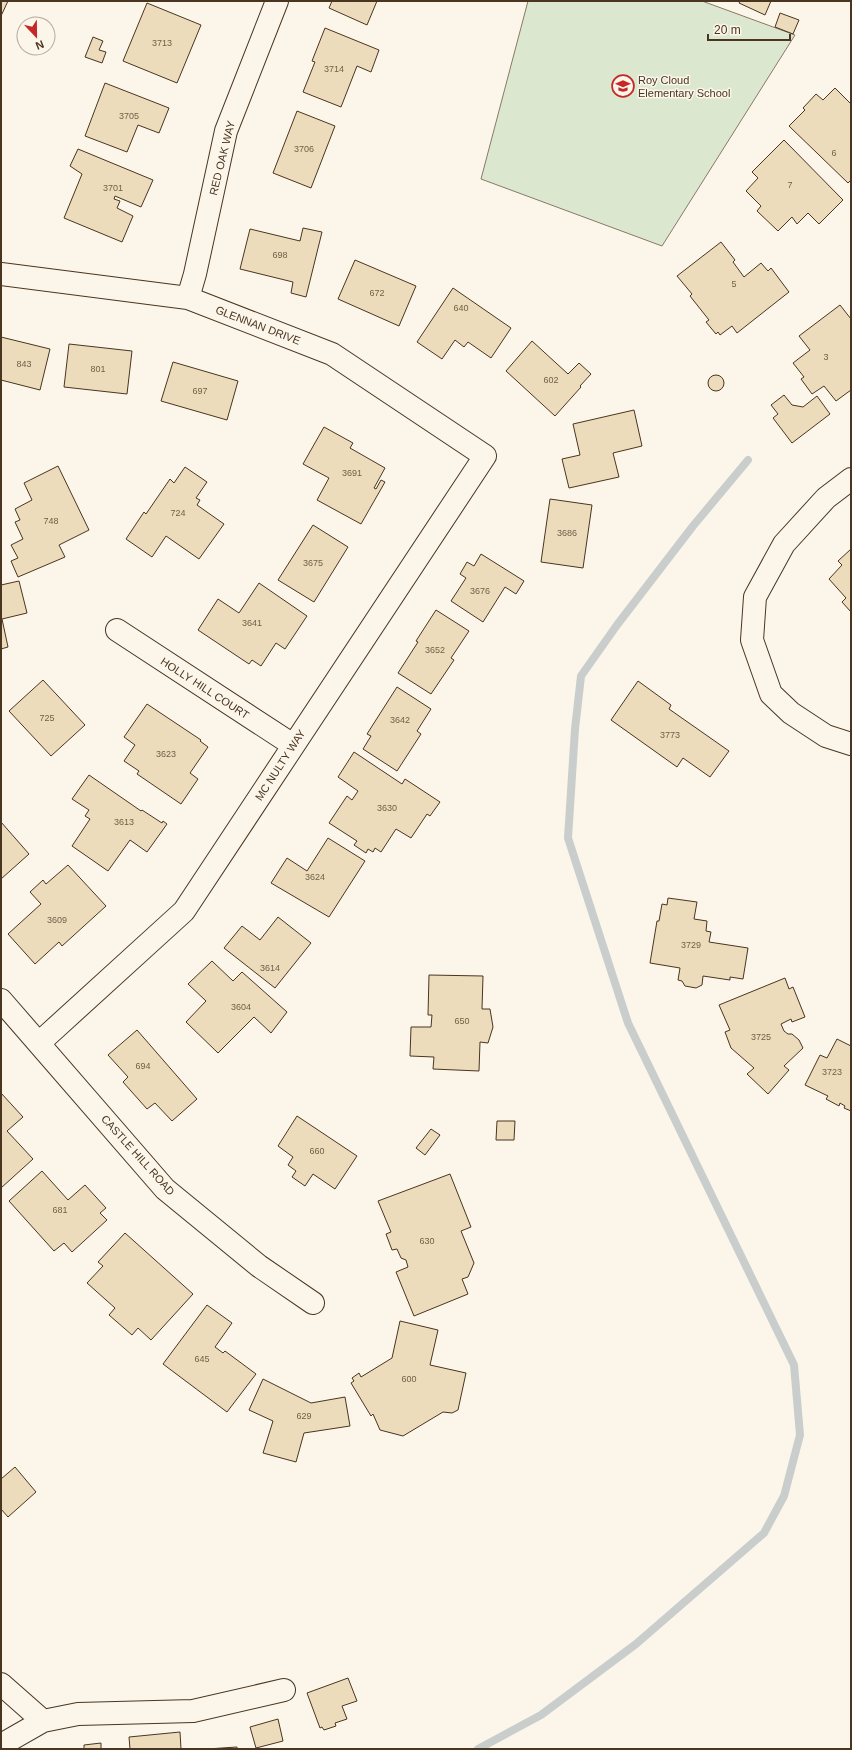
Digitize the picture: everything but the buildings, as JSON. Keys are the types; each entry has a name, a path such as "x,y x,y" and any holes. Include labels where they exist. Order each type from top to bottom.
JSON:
{"street":[{"name":"RED OAK WAY","path":"188,298 195,274 226,131 277,1"},
{"name":"GLENNAN DRIVE","path":"1,274 188,298 332,354 485,456"},
{"name":"MC NULTY WAY","path":"39,1043 184,910 485,456"},
{"path":"851,479 826,498 784,544 755,598 752,640 771,694 791,713 826,736 851,744"},
{"name":"HOLLY HILL COURT","path":"117,630 293,745"},
{"name":"CASTLE HILL ROAD","path":"1,1000 165,1189 259,1266 313,1303"},
{"path":"1,1684 43,1721"},
{"path":"1,1745 43,1721 78,1714 193,1711 284,1690"}],"green space":[{"name":"Roy Cloud Elementary School","path":"528,1 702,1 795,35 662,246 481,179"}],"waterway":[{"path":"478,1749 541,1715 636,1644 764,1533 784,1496 800,1435 794,1365 628,1023 568,838 575,729 581,676 617,625 693,526 748,460"}],"place":[{"name":"Roy Cloud Elementary School","path":"623,86"}]}
